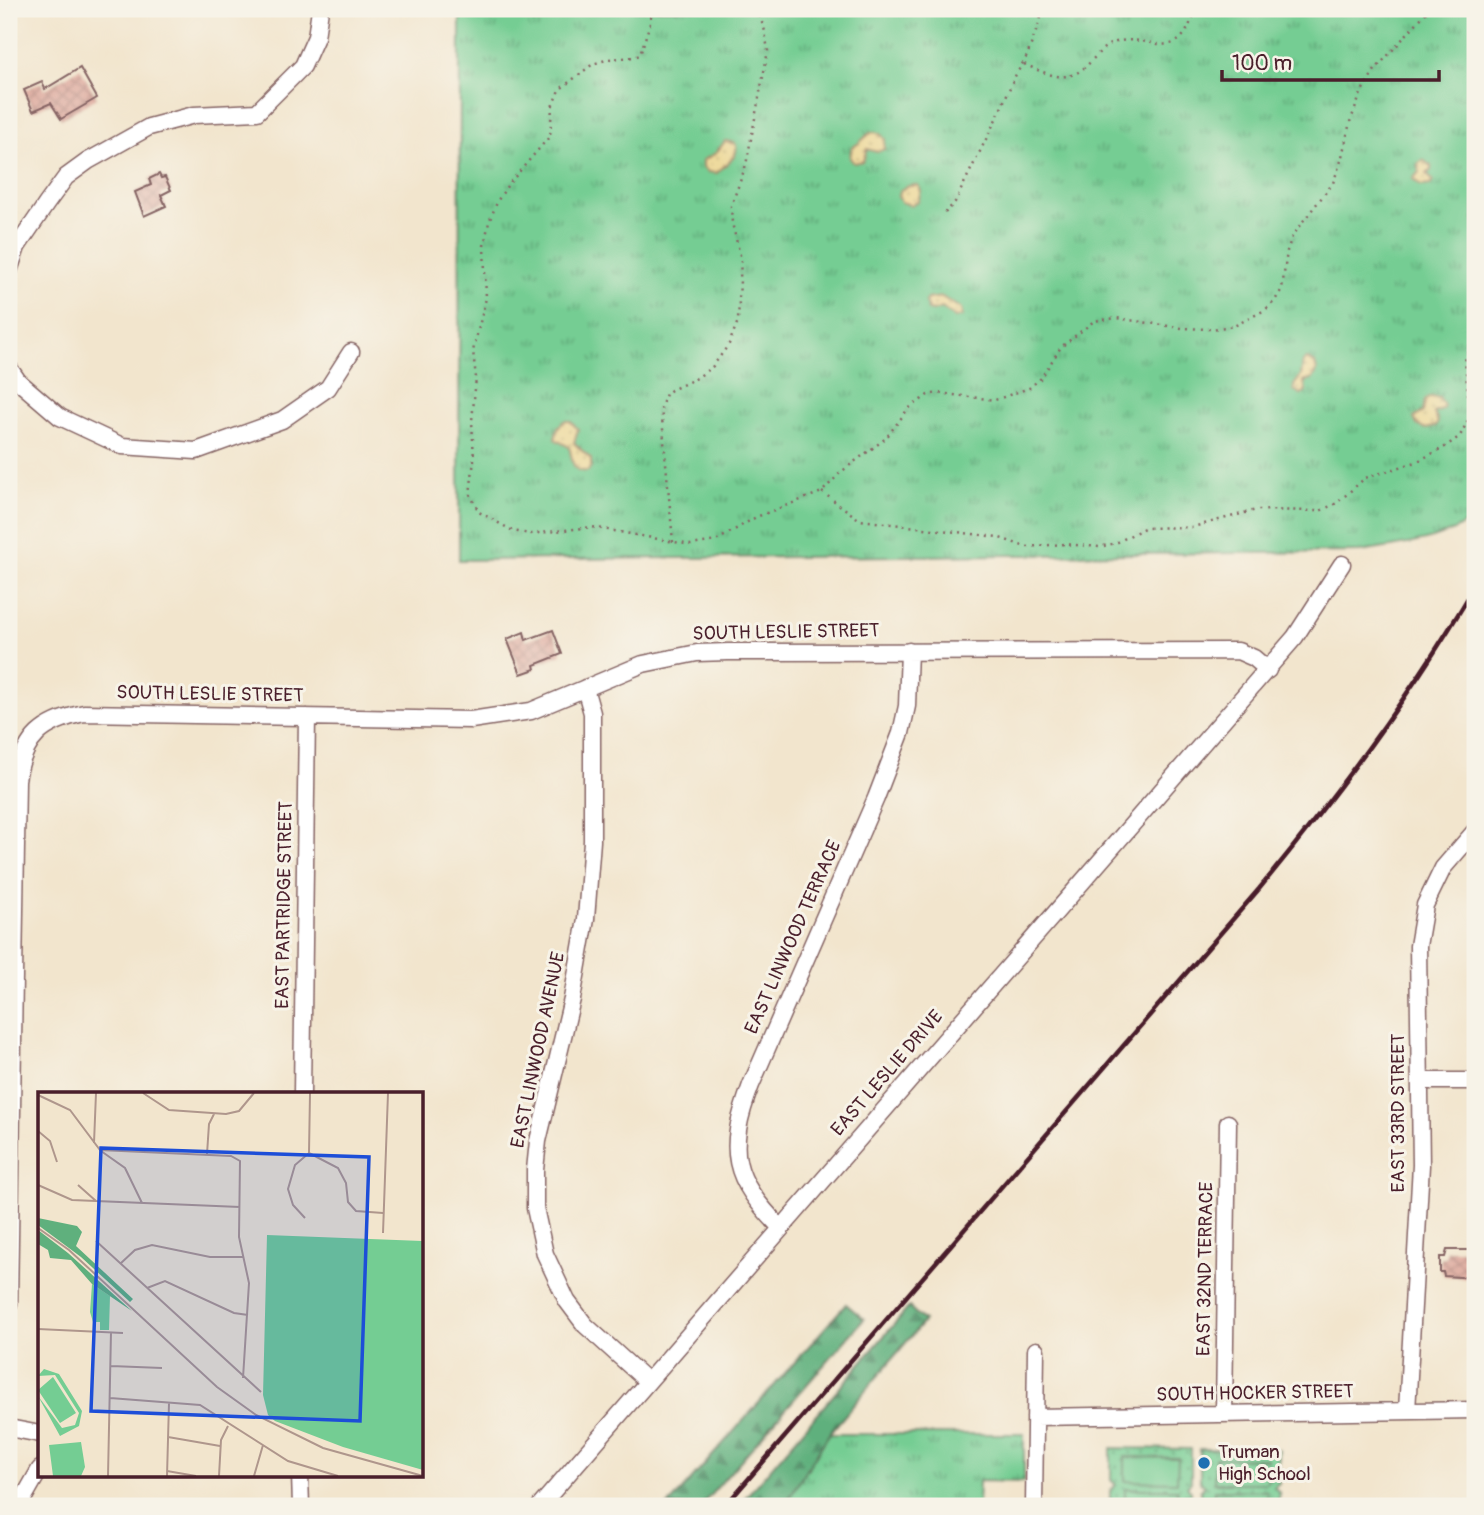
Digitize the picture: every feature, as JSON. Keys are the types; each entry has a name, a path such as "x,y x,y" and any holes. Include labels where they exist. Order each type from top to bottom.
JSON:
{"street":[{"path":"9,271 17,247 53,194 66,177 88,161 149,127 194,115 257,112 303,66 316,37 320,9"},
{"path":"9,369 18,381 60,417 122,446 196,451 282,420 328,388 351,352"},
{"name":"EAST LESLIE DRIVE","path":"540,1506 1268,670 1295,637 1342,564"},
{"name":"EAST LINWOOD TERRACE","path":"781,1228 761,1208 744,1182 737,1158 737,1127 751,1085 876,798 901,733 907,706 909,651"},
{"name":"SOUTH LESLIE STREET","path":"11,915 16,780 20,762 28,744 45,726 62,718 84,713 471,720 531,711 643,664 697,653 1238,651 1254,658 1268,670"},
{"name":"EAST LINWOOD AVENUE","path":"585,688 592,713 590,880 572,999 538,1141 535,1208 545,1254 567,1301 585,1325 648,1381"},
{"name":"EAST PARTRIDGE STREET","path":"302,1092 307,717"},
{"name":"EAST 33RD STREET","path":"1407,1411 1421,1165 1418,946 1425,905 1443,868 1475,831"},
{"path":"9,1304 11,915"},
{"path":"1421,1081 1475,1081"},
{"name":"EAST 32ND TERRACE","path":"1224,1414 1228,1123"},
{"path":"1034,1506 1036,1350"},
{"name":"SOUTH HOCKER STREET","path":"1035,1417 1475,1410"},
{"path":"9,1427 38,1434"},
{"path":"19,1506 38,1473"},
{"path":"300,1476 301,1506"}],"path":[{"path":"526,9 538,14 555,9"},
{"path":"652,9 643,50 638,56 609,59 593,64 559,90 552,107 550,136 508,186 493,210 484,246 486,298 473,351 476,377 470,494 479,512 513,531 530,534 601,527 691,545 716,541 755,517 822,492 841,472 886,438 908,409 924,397 938,393 995,400 1023,392 1036,384 1061,347 1094,321 1116,318 1182,328 1210,329 1234,326 1268,307 1282,289 1287,251 1293,234 1333,183 1350,122 1362,91 1375,70 1429,9"},
{"path":"673,542 661,407 666,394 671,390 697,378 713,366 729,344 738,321 741,259 732,223 732,206 746,165 768,51 765,31 757,9"},
{"path":"945,213 955,202 1014,78 1024,64 1044,9"},
{"path":"1024,64 1048,75 1065,76 1080,72 1101,50 1113,43 1128,41 1172,44 1188,30 1195,9"},
{"path":"822,492 859,520 997,537 1026,547 1064,544 1100,547 1116,543 1138,529 1193,527 1256,510 1320,511 1337,503 1365,478 1416,461 1461,436 1470,416 1465,369 1475,326"}],"green space":[{"path":"460,9 1475,9 1475,514 1466,523 1438,536 1405,545 1359,552 459,560"},
{"path":"846,1304 864,1319 701,1506 668,1506"},
{"path":"909,1307 924,1321 829,1434 784,1506 738,1506"},
{"path":"829,1434 1024,1434 1024,1482 979,1481 978,1506 784,1506"},
{"path":"1111,1448 1191,1449 1191,1482 1187,1486 1191,1491 1191,1506 1110,1506 1110,1491 1116,1485 1111,1480"},
{"path":"1200,1449 1279,1450 1279,1483 1274,1487 1279,1492 1279,1506 1200,1506 1200,1491 1205,1486 1200,1482"},
{"path":"1125,1457 1178,1458 1177,1482 1125,1481"},
{"path":"1215,1458 1267,1459 1267,1483 1214,1483"},
{"path":"1125,1489 1177,1489 1177,1506 1125,1506"},
{"path":"1214,1490 1267,1491 1267,1506 1214,1506"}],"sand":[{"path":"873,132 879,133 885,139 884,149 877,152 867,149 863,161 854,163 850,158 852,147"},
{"path":"725,141 735,143 734,156 717,173 708,172 703,167 703,160 716,153"},
{"path":"1423,160 1431,166 1427,174 1433,181 1430,185 1421,186 1413,179 1419,172 1418,164"},
{"path":"918,185 921,191 918,201 911,205 901,202 898,196 901,190"},
{"path":"942,297 961,309 962,316 955,318 942,308 928,310 925,302 927,299"},
{"path":"1307,359 1315,363 1317,371 1313,379 1304,382 1306,391 1301,394 1294,390 1294,385 1301,376 1303,362"},
{"path":"1429,397 1439,398 1444,406 1442,410 1434,413 1438,422 1436,426 1426,429 1417,425 1414,418 1423,412 1425,401"},
{"path":"564,421 570,421 578,429 574,443 591,459 588,471 578,470 569,447 555,439 558,427"}],"building":[{"path":"80,68 97,98 61,119 51,103 33,111 24,90 42,82 45,89"},
{"path":"159,174 161,178 165,177 171,190 161,195 166,206 144,216 135,192 151,185 149,179"},
{"path":"553,630 562,654 534,665 535,669 521,674 507,639 524,632 526,640"},
{"path":"1447,1250 1475,1250 1475,1278 1444,1276 1443,1272 1440,1272 1440,1257 1445,1257"}],"railway":[{"path":"725,1506 1259,889 1373,742 1426,665 1475,586"}],"place":[{"name":"Truman High School","path":"1204,1463"}]}
